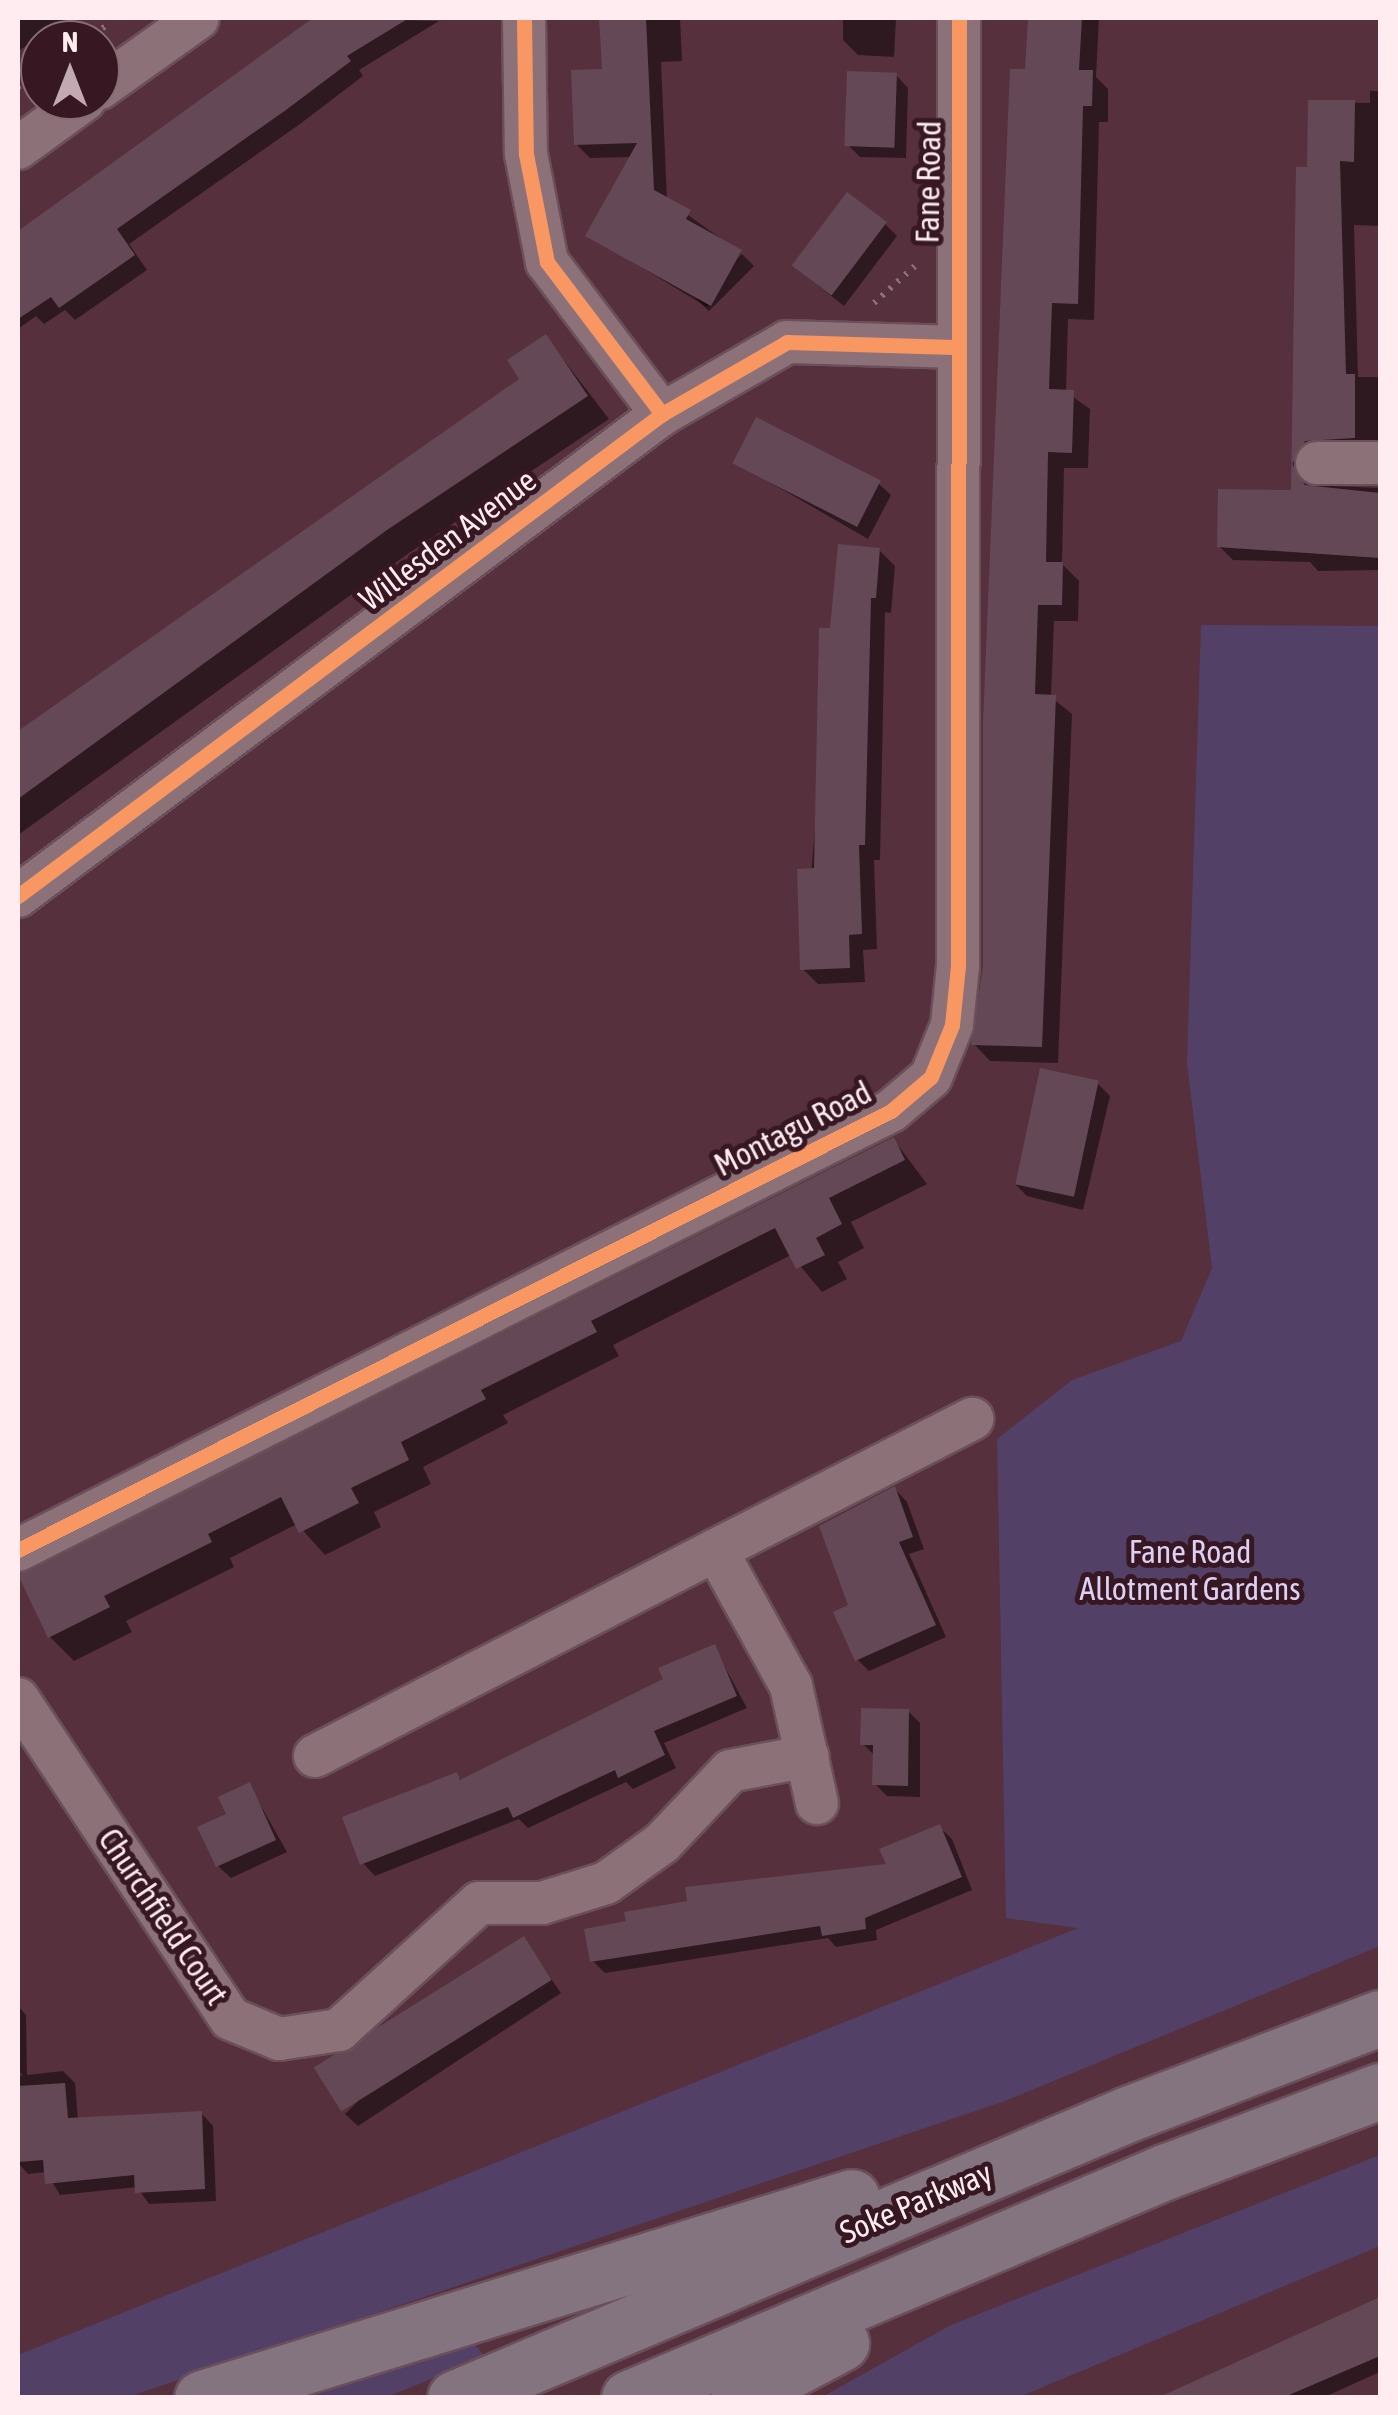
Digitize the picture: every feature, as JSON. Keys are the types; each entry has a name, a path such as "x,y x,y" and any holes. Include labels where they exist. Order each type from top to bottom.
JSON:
{"highway":[{"name":"Soke Parkway","path":"454,2398 1128,2114 1380,2018"},
{"name":"Soke Parkway","path":"629,2398 1167,2171 1380,2091"},
{"path":"202,2398 1128,2114"},
{"path":"738,2398 1167,2171"}],"street":[{"path":"120,74 198,18"},
{"path":"524,18 526,154 548,262 662,414"},
{"name":"Fane Road","path":"954,347 959,18"},
{"path":"18,148 56,120"},
{"name":"Willesden Avenue","path":"18,896 662,414 787,342 954,347"},
{"name":"Montagu Road","path":"18,1550 891,1111 931,1077 952,1025 958,966 954,347"},
{"path":"1317,463 1380,463"},
{"path":"314,1756 972,1418"},
{"path":"716,1550 791,1686 817,1803"},
{"name":"Churchfield Court","path":"18,1699 231,2018 278,2039 339,2030 478,1902 542,1902 606,1883 662,1843 730,1772 808,1756"}],"path":[{"path":"854,307 870,306 907,278 923,255"}],"green space":[{"name":"Fane Road Allotment Gardens","path":"1201,625 1380,626 1380,1946 1005,2101 128,2397 18,2398 18,2355 1078,1928 1006,1918 997,1439 1072,1380 1181,1341 1212,1268 1187,1063"},
{"path":"1380,2155 1380,2246 1019,2397 822,2397 951,2325"},
{"path":"474,2343 485,2357 387,2397 307,2398"}],"building":[{"path":"313,18 409,18 347,56 351,61 286,110 117,229 135,255 59,308 51,297 18,319 18,231"},
{"path":"599,18 646,18 654,190 691,210 686,219 742,250 711,306 585,236 637,143 574,145 571,70 602,69"},
{"path":"1028,18 1082,18 1079,70 1093,70 1092,106 1083,106 1078,304 1052,303 1049,389 1074,390 1072,453 1048,452 1046,562 1063,562 1062,605 1038,605 1035,694 1056,695 1042,1047 971,1045 983,966 983,722 1010,69 1025,69"},
{"path":"847,71 897,73 894,148 844,146"},
{"path":"1308,100 1355,100 1354,162 1340,161 1346,374 1355,374 1355,438 1305,441 1292,464 1305,485 1380,493 1380,558 1217,547 1218,489 1291,490 1296,167 1307,167"},
{"path":"847,192 887,222 832,296 792,265"},
{"path":"546,334 588,396 387,530 18,799 18,731 519,379 507,360"},
{"path":"756,417 881,481 857,527 732,463"},
{"path":"838,544 880,548 876,598 871,598 865,845 859,845 862,934 849,935 850,968 800,970 797,869 814,868 819,628 830,628"},
{"path":"1040,1068 1099,1080 1074,1197 1015,1184"},
{"path":"894,1137 905,1160 829,1198 842,1224 816,1238 825,1255 796,1269 775,1228 591,1321 597,1332 481,1390 486,1399 401,1442 409,1460 351,1488 359,1503 299,1533 281,1497 208,1534 212,1542 104,1596 110,1607 48,1638 18,1575"},
{"path":"895,1486 913,1537 899,1542 936,1625 855,1661 833,1612 848,1605 819,1526"},
{"path":"715,1644 737,1696 654,1731 665,1755 618,1778 615,1770 513,1818 508,1807 360,1865 342,1817 457,1772 460,1780 663,1679 658,1668"},
{"path":"861,1708 909,1709 908,1786 872,1785 873,1745 860,1745"},
{"path":"250,1782 276,1840 216,1867 197,1827 226,1814 218,1797"},
{"path":"940,1824 962,1877 865,1918 866,1929 822,1936 820,1926 590,1962 584,1929 626,1921 624,1912 687,1901 685,1887 886,1864 879,1849"},
{"path":"524,1936 552,1980 341,2112 314,2067"},
{"path":"65,2083 68,2118 202,2111 205,2189 135,2193 134,2175 45,2184 43,2160 18,2162 18,2086"},
{"path":"1380,2297 1380,2356 1282,2398 1157,2398"}],"cycle path":[{"path":"524,18 526,154 547,262 662,414"},
{"path":"18,1550 891,1111 931,1077 952,1025 958,966 959,18"},
{"path":"18,896 662,414 787,342 954,347"}]}
